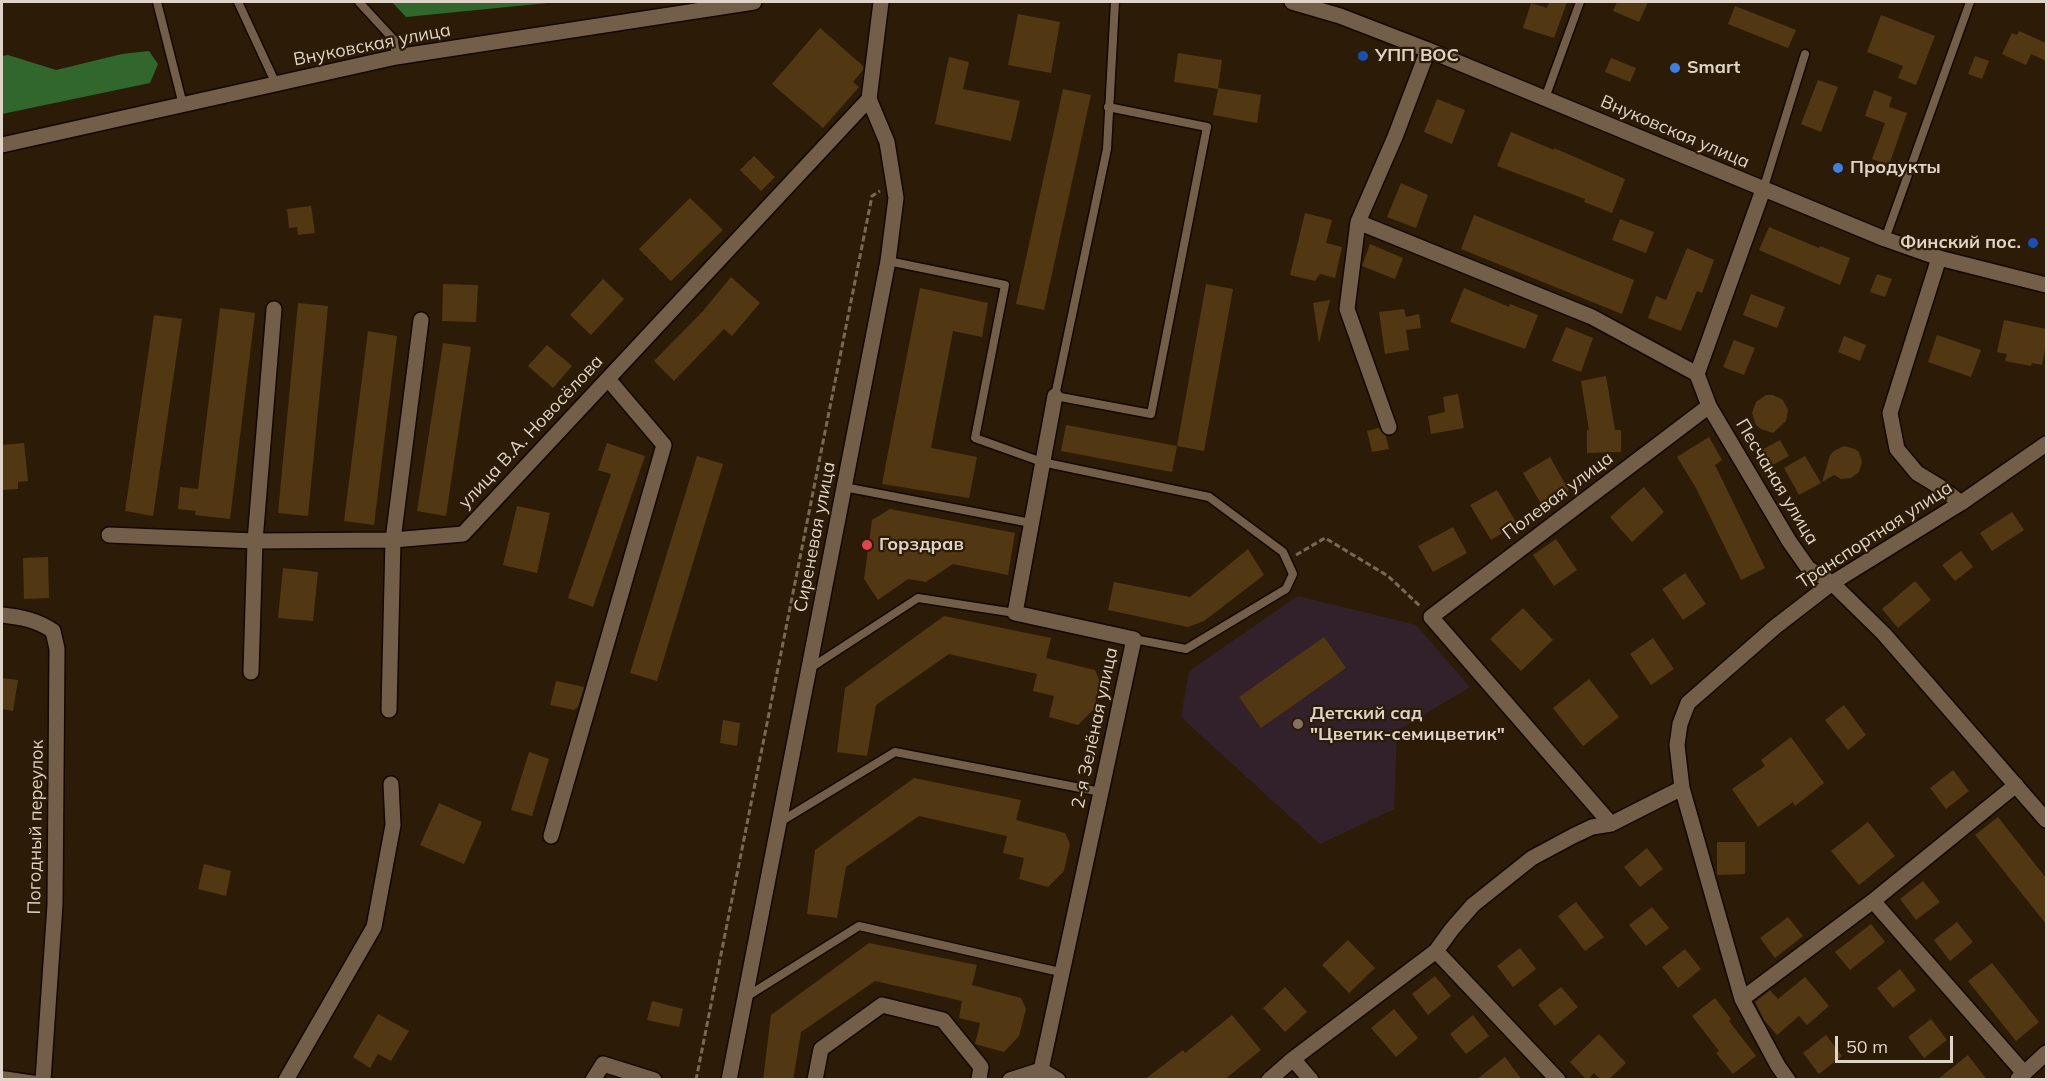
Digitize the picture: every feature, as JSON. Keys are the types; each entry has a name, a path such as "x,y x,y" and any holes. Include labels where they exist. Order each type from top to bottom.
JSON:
{"street":[{"name":"Внуковская улица","path":"2,145 396,57 754,2"},
{"name":"Сиреневая улица","path":"729,1080 888,261 896,198 887,142 869,99 881,2"},
{"name":"Внуковская улица","path":"1292,2 1340,16 1428,50 1885,239 1939,258 2046,285"},
{"path":"1389,428 1347,309 1358,222 1395,137 1428,50"},
{"name":"улица В.А. Новосёлова","path":"109,535 255,541 393,540 463,534 869,99"},
{"path":"1358,222 1592,317 1697,374 1763,190"},
{"path":"1939,258 1890,414 1897,449 1917,473 1961,503"},
{"path":"251,672 255,541 274,309"},
{"path":"389,710 393,540 421,320"},
{"name":"Песчаная улица","path":"1697,374 1709,406 1789,541 1808,568 1832,583 1884,634 2046,820"},
{"path":"551,836 664,445 608,379"},
{"path":"1015,613 1055,396"},
{"name":"Полевая улица","path":"1431,617 1709,406"},
{"name":"Транспортная улица","path":"1788,1080 1777,1073 1742,999 1682,788 1677,744 1680,724 1688,702 1775,627 1832,583 1961,503 2046,444"},
{"name":"2-я Зелёная улица","path":"1015,613 1134,639 1060,972 1041,1070"},
{"name":"Погодный переулок","path":"2,615 26,618 44,624 53,631 57,649 55,905 43,1080"},
{"path":"1431,617 1611,824"},
{"path":"286,1080 374,927 393,825 391,784"},
{"path":"1742,999 1873,901 2016,785"},
{"path":"1269,1080 1293,1059 1436,951 1452,928 1473,905 1532,858 1592,827 1611,824 1682,788"},
{"path":"1873,901 2021,1076 2046,1053"},
{"path":"1436,951 1558,1080"},
{"path":"815,1080 821,1048 882,1005 943,1020 981,1067 979,1080"},
{"path":"1293,1059 1311,1080"},
{"path":"593,1080 603,1064 654,1080"},
{"path":"1010,1080 1041,1070 1058,1080"}],"lane":[{"path":"158,2 183,105"},
{"path":"238,2 276,84"},
{"path":"359,2 394,40 396,57"},
{"path":"1108,107 1207,127 1151,414 1055,396 1107,149 1108,107 1115,2"},
{"path":"1545,98 1580,2"},
{"path":"1885,239 1970,2"},
{"path":"1763,190 1805,54"},
{"path":"888,261 1005,285 975,438 1042,462 1209,497 1283,552 1293,574 1286,588 1186,649 1134,639"},
{"path":"844,488 1031,523"},
{"path":"809,669 918,598 1015,613"},
{"path":"780,822 895,752 1101,792"},
{"path":"746,997 860,926 1060,972"},
{"path":"2,1075 36,1080"}],"path":[{"path":"696,1080 872,196 894,184"},
{"path":"1287,560 1325,538 1388,576 1431,617"}],"shaded area":[{"name":"Детский сад \"Цветик-семицветик\"","path":"1298,596 1416,625 1470,687 1397,731 1394,809 1320,844 1181,717 1189,671"}],"green space":[{"path":"392,2 558,2 406,17"},
{"path":"149,51 158,64 150,83 2,114 2,56 8,55 56,70 122,54"}],"building":[{"path":"1549,2 1567,2 1554,38 1523,28 1531,3 1547,8"},
{"path":"1617,2 1648,2 1639,22 1613,11"},
{"path":"1735,6 1796,30 1788,48 1728,24"},
{"path":"1018,14 1060,22 1051,73 1008,65"},
{"path":"1881,15 1935,36 1916,85 1898,78 1903,66 1867,52"},
{"path":"820,28 863,66 863,70 853,82 859,87 823,128 772,84"},
{"path":"2019,31 2046,43 2046,61 2031,54 2026,65 2002,54 2012,33 2017,35"},
{"path":"1178,53 1222,60 1218,88 1261,95 1257,123 1213,115 1218,89 1174,82"},
{"path":"1975,56 1989,61 1982,79 1968,74"},
{"path":"949,57 969,62 963,89 1020,101 1011,141 935,124"},
{"path":"1611,58 1636,68 1630,82 1605,72"},
{"path":"1818,80 1838,87 1821,132 1801,124"},
{"path":"1063,89 1091,95 1044,310 1016,304"},
{"path":"1874,90 1892,97 1889,107 1907,113 1889,165 1872,159 1885,123 1865,116"},
{"path":"1437,99 1465,110 1452,144 1424,132"},
{"path":"1511,132 1625,179 1612,213 1584,202 1585,199 1497,166"},
{"path":"754,156 775,177 761,191 740,170"},
{"path":"1401,183 1428,195 1416,228 1387,217"},
{"path":"690,198 723,230 671,281 639,249"},
{"path":"311,206 315,233 298,235 297,227 289,228 287,209"},
{"path":"1305,213 1332,220 1326,243 1342,247 1335,278 1320,274 1315,281 1290,275"},
{"path":"1474,215 1634,280 1622,314 1461,249"},
{"path":"1620,219 1654,232 1646,253 1612,240"},
{"path":"1769,227 1850,258 1840,285 1759,250"},
{"path":"1370,244 1403,258 1395,279 1362,266"},
{"path":"1687,248 1714,260 1702,293 1697,291 1681,331 1648,318 1656,296 1666,300"},
{"path":"1877,274 1892,279 1885,297 1870,292"},
{"path":"731,277 760,303 732,336 724,329 674,381 654,361 703,311"},
{"path":"603,279 624,299 591,335 570,315"},
{"path":"443,284 478,285 476,322 442,321"},
{"path":"1206,284 1233,289 1204,451 1177,446"},
{"path":"920,288 988,303 982,337 953,331 931,448 977,457 969,498 882,484"},
{"path":"1464,288 1509,307 1510,304 1538,315 1525,349 1450,322"},
{"path":"1751,294 1785,307 1777,328 1743,315"},
{"path":"1330,300 1319,343 1313,303"},
{"path":"298,303 328,306 308,516 278,513"},
{"path":"220,308 255,313 230,519 195,515 196,511 178,509 180,487 198,489"},
{"path":"1404,309 1406,317 1419,314 1421,328 1406,330 1409,350 1385,354 1379,312"},
{"path":"154,315 182,319 153,516 125,511"},
{"path":"2004,320 2046,329 2042,365 2032,363 2031,366 2005,361 2007,354 1997,352"},
{"path":"1566,327 1593,338 1581,372 1552,361"},
{"path":"368,331 397,336 374,525 344,521"},
{"path":"1937,335 1981,350 1971,377 1928,362"},
{"path":"1844,336 1866,345 1860,361 1838,352"},
{"path":"1734,340 1755,348 1744,375 1723,367"},
{"path":"443,343 471,347 446,516 417,511"},
{"path":"547,345 572,366 553,388 528,366"},
{"path":"1606,376 1615,430 1621,430 1621,452 1587,453 1587,430 1589,430 1581,381"},
{"path":"1458,394 1464,428 1431,434 1428,416 1445,412 1443,397"},
{"path":"1766,395 1773,395 1783,400 1788,410 1786,421 1773,433 1756,425 1752,413 1756,402"},
{"path":"1066,425 1177,446 1172,472 1061,451"},
{"path":"1379,428 1386,436 1389,449 1372,452 1367,431"},
{"path":"1709,437 1722,460 1715,465 1765,568 1741,580 1696,488 1677,457"},
{"path":"1780,440 1789,456 1769,467 1760,451"},
{"path":"24,443 28,481 18,482 18,489 2,490 2,445"},
{"path":"607,443 645,456 593,607 568,598 611,474 598,470"},
{"path":"1844,446 1859,452 1862,462 1859,472 1851,478 1841,479 1834,475 1822,482 1830,455"},
{"path":"697,456 723,464 657,681 630,673"},
{"path":"1805,456 1821,483 1799,495 1784,468"},
{"path":"1550,457 1569,491 1543,507 1523,473"},
{"path":"1644,487 1664,512 1632,542 1610,517"},
{"path":"1497,490 1517,524 1491,540 1470,505"},
{"path":"517,506 550,513 537,573 503,565"},
{"path":"890,509 1015,533 1008,575 953,564 926,582 908,579 878,600 864,579 872,520"},
{"path":"2012,512 2024,530 1992,551 1980,533"},
{"path":"1453,527 1467,553 1433,572 1418,546"},
{"path":"1556,539 1577,570 1554,586 1533,555"},
{"path":"1248,549 1264,575 1204,621 1188,627 1108,610 1114,582 1190,597"},
{"path":"1961,551 1973,567 1955,581 1942,565"},
{"path":"48,557 49,598 24,599 23,558"},
{"path":"283,568 318,572 313,621 278,618"},
{"path":"1685,573 1706,604 1683,620 1662,589"},
{"path":"1915,581 1931,600 1898,628 1882,609"},
{"path":"1523,608 1553,640 1521,671 1490,639"},
{"path":"944,616 1051,638 1046,658 1095,670 1100,682 1094,709 1078,725 1049,717 1054,696 1033,691 1037,674 949,654 876,705 867,756 837,752 845,688"},
{"path":"1324,637 1346,668 1261,728 1239,697"},
{"path":"1653,638 1674,669 1651,685 1630,654"},
{"path":"2,678 18,680 13,711 2,709"},
{"path":"1589,679 1619,717 1583,746 1553,708"},
{"path":"556,681 584,687 578,707 574,710 550,705"},
{"path":"1844,705 1866,735 1848,750 1825,720"},
{"path":"723,720 740,723 737,746 720,743"},
{"path":"1791,737 1824,783 1795,806 1793,802 1758,827 1732,789 1765,766 1761,760"},
{"path":"529,752 549,759 532,816 511,810"},
{"path":"1953,770 1969,791 1946,809 1930,788"},
{"path":"914,778 1021,800 1016,820 1065,833 1070,844 1064,871 1048,887 1019,879 1024,858 1003,853 1007,836 919,816 846,867 837,918 807,914 815,850"},
{"path":"439,803 482,822 464,864 420,845"},
{"path":"1998,817 2046,878 2046,924 1975,835"},
{"path":"1868,822 1895,856 1859,885 1831,851"},
{"path":"1717,842 1745,842 1745,874 1717,875"},
{"path":"1647,848 1663,869 1640,887 1624,867"},
{"path":"204,864 231,871 226,896 198,889"},
{"path":"1923,881 1940,902 1916,920 1900,899"},
{"path":"1576,902 1604,937 1585,951 1558,916"},
{"path":"1652,907 1669,928 1646,946 1629,925"},
{"path":"1788,917 1803,936 1775,958 1760,938"},
{"path":"1957,922 1973,942 1950,961 1934,940"},
{"path":"1871,924 1885,942 1850,970 1835,952"},
{"path":"1348,940 1375,968 1349,993 1322,965"},
{"path":"869,943 977,965 972,985 1021,998 1026,1009 1019,1036 1004,1052 975,1044 980,1023 959,1018 962,1001 875,981 801,1032 793,1080 763,1080 771,1015"},
{"path":"1520,948 1536,969 1513,987 1497,966"},
{"path":"1685,949 1701,969 1678,988 1662,967"},
{"path":"1992,963 2039,1022 2016,1041 1968,981"},
{"path":"1900,969 1916,990 1893,1008 1877,988"},
{"path":"1435,976 1451,996 1428,1015 1412,994"},
{"path":"1805,977 1829,1006 1807,1025 1799,1016 1777,1035 1764,1020 1755,1002 1770,990 1778,999"},
{"path":"1285,987 1307,1012 1285,1032 1263,1008"},
{"path":"1561,987 1578,1007 1555,1026 1538,1005"},
{"path":"1715,998 1731,1019 1729,1021 1756,1056 1733,1074 1716,1053 1719,1051 1692,1016"},
{"path":"652,1001 683,1009 679,1027 647,1020"},
{"path":"1394,1009 1418,1038 1396,1057 1371,1028"},
{"path":"378,1014 409,1031 391,1061 378,1054 370,1068 353,1057"},
{"path":"1232,1015 1261,1050 1224,1080 1144,1080 1183,1050 1185,1053"},
{"path":"1473,1015 1489,1036 1466,1054 1450,1034"},
{"path":"1931,1019 1947,1040 1924,1058 1908,1037"},
{"path":"1599,1034 1626,1063 1608,1080 1601,1080 1594,1073 1587,1080 1570,1062"},
{"path":"1826,1035 1842,1056 1819,1074 1803,1053"},
{"path":"1968,1055 1987,1080 1937,1080"},
{"path":"1505,1057 1522,1080 1476,1080"}],"place":[{"name":"УПП ВОС","path":"1363,56"},
{"name":"Smart","path":"1675,68"},
{"name":"Продукты","path":"1838,168"},
{"name":"Финский пос.","path":"2033,243"},
{"name":"Горздрав","path":"867,545"},
{"name":"Детский сад \"Цветик-семицветик\"","path":"1298,724"}]}
